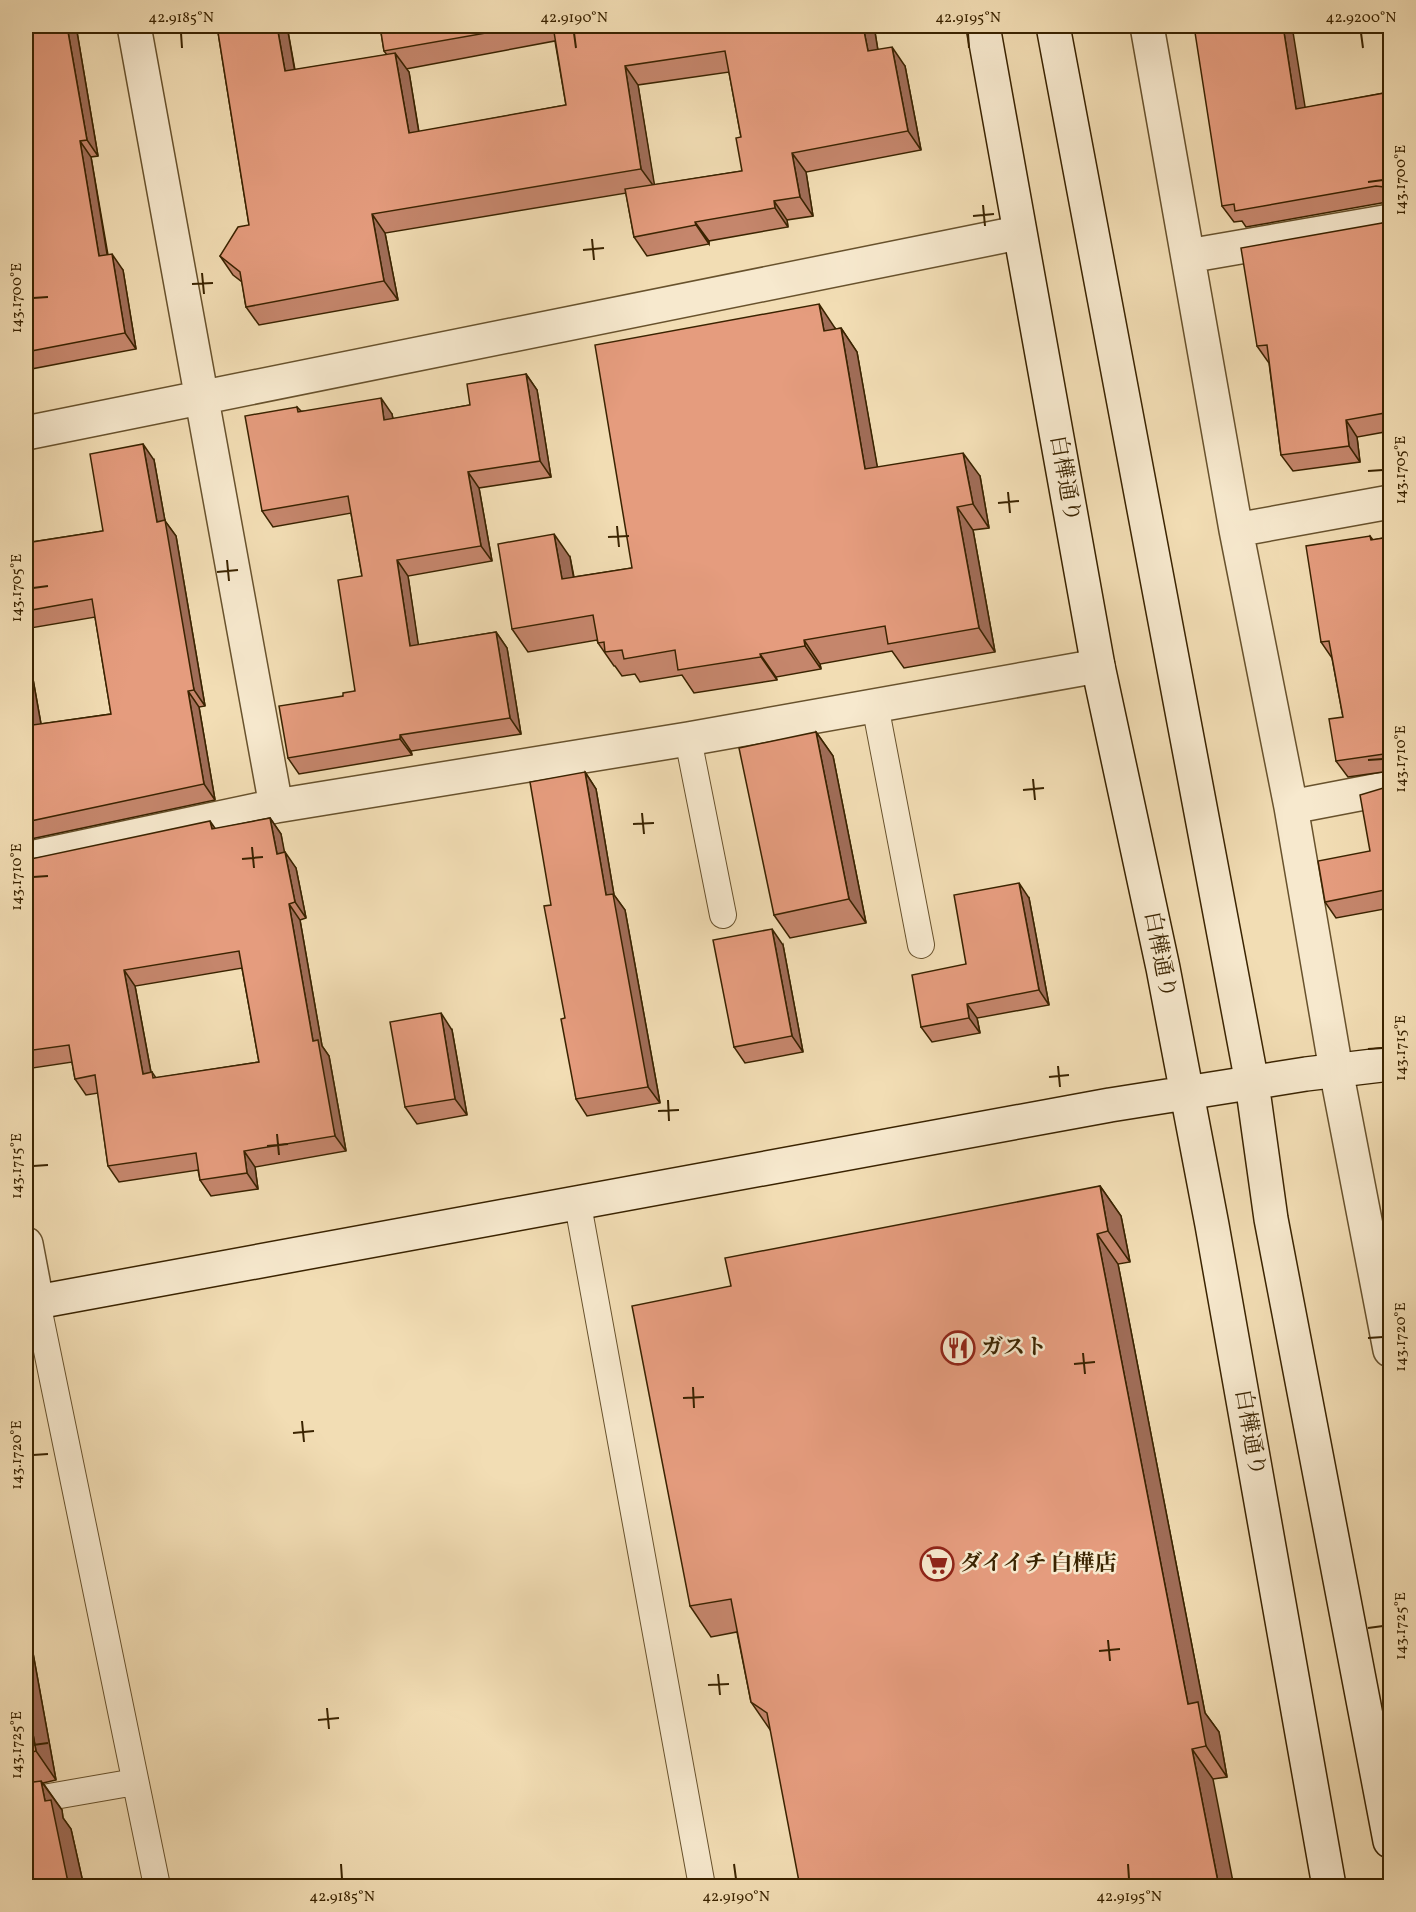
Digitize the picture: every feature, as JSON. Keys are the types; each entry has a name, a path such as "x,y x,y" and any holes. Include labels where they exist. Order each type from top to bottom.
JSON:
{"street":[{"path":"134,26 276,806"},
{"name":"白樺通り","path":"983,26 1018,233 1098,666 1163,968 1212,1226 1329,1887"},
{"path":"1053,26 1252,1083 1271,1219 1381,1740 1390,1841"},
{"path":"1147,26 1236,530 1291,807 1336,1070 1390,1350"},
{"path":"1188,256 1390,221"},
{"path":"26,433 1018,233"},
{"path":"1236,530 1390,501"},
{"path":"26,859 276,806 688,739 1098,666"},
{"path":"1291,807 1390,788"},
{"path":"26,1244 31,1303 1186,1094 1336,1070 1390,1064"}],"lane":[{"path":"875,705 921,945"},
{"path":"688,739 723,915"},
{"path":"578,1205 702,1887"},
{"path":"31,1303 157,1887"},
{"path":"26,1801 135,1782"}],"building":[{"path":"26,26 67,26 87,140 80,141 99,256 112,254 125,333 26,352"},
{"path":"217,26 277,26 285,71 395,53 409,133 566,105 553,26 863,26 868,51 892,47 908,131 792,153 800,197 774,201 775,208 695,222 696,225 634,237 625,189 742,171 736,138 741,137 725,51 625,66 641,169 372,214 384,281 246,307 240,272 220,256 238,227 249,225"},
{"path":"380,26 525,26 384,51"},
{"path":"1194,26 1283,26 1296,109 1390,92 1390,191 1376,186 1235,211 1234,204 1222,206"},
{"path":"1390,219 1390,412 1346,420 1349,446 1281,455 1267,345 1257,346 1241,248 1382,223"},
{"path":"819,304 824,331 841,328 865,469 963,453 973,504 957,507 979,628 888,644 885,626 804,640 805,646 760,654 761,657 678,670 675,650 624,659 622,650 605,652 604,642 598,643 593,615 512,629 498,544 554,534 562,579 632,568 595,345"},
{"path":"526,374 540,461 468,472 481,546 397,560 410,646 496,632 510,718 400,735 400,739 288,758 279,706 343,696 343,693 355,691 338,580 362,576 348,496 262,511 245,416 297,407 298,412 381,398 384,420 470,405 467,384"},
{"path":"143,444 157,522 165,520 194,690 188,691 204,784 26,822 26,686 33,725 111,714 92,599 26,611 26,543 103,531 90,454"},
{"path":"1370,536 1371,540 1390,537 1390,758 1384,754 1336,761 1329,719 1343,717 1329,641 1321,642 1306,546"},
{"path":"816,732 849,899 774,915 739,748"},
{"path":"585,772 606,895 613,894 648,1087 576,1099 561,1019 565,1018 544,906 551,905 530,782"},
{"path":"1390,786 1390,889 1325,902 1318,861 1370,851 1360,795"},
{"path":"270,818 277,854 285,852 295,902 289,904 313,1041 318,1040 335,1136 244,1151 247,1173 200,1180 196,1153 108,1166 95,1075 75,1079 69,1045 26,1051 26,860 210,821 212,829","holes":["239,951 259,1062 153,1078 152,1072 143,1074 124,970"]},
{"path":"1019,883 1039,990 967,1004 969,1018 921,1027 912,975 966,964 954,895"},
{"path":"772,929 792,1036 734,1047 713,940"},
{"path":"441,1013 455,1099 405,1107 390,1022"},
{"name":"ダイイチ 白樺店","path":"1100,1186 1108,1231 1097,1234 1188,1704 1198,1702 1206,1746 1192,1749 1219,1887 800,1887 767,1713 751,1702 731,1599 690,1606 632,1306 731,1286 725,1258"},
{"path":"26,1695 36,1751 26,1754"},
{"path":"41,1781 45,1801 51,1800 69,1887 26,1887 26,1783"}],"place":[{"name":"ガスト","path":"958,1348"},
{"name":"ダイイチ 白樺店","path":"937,1564"}]}
